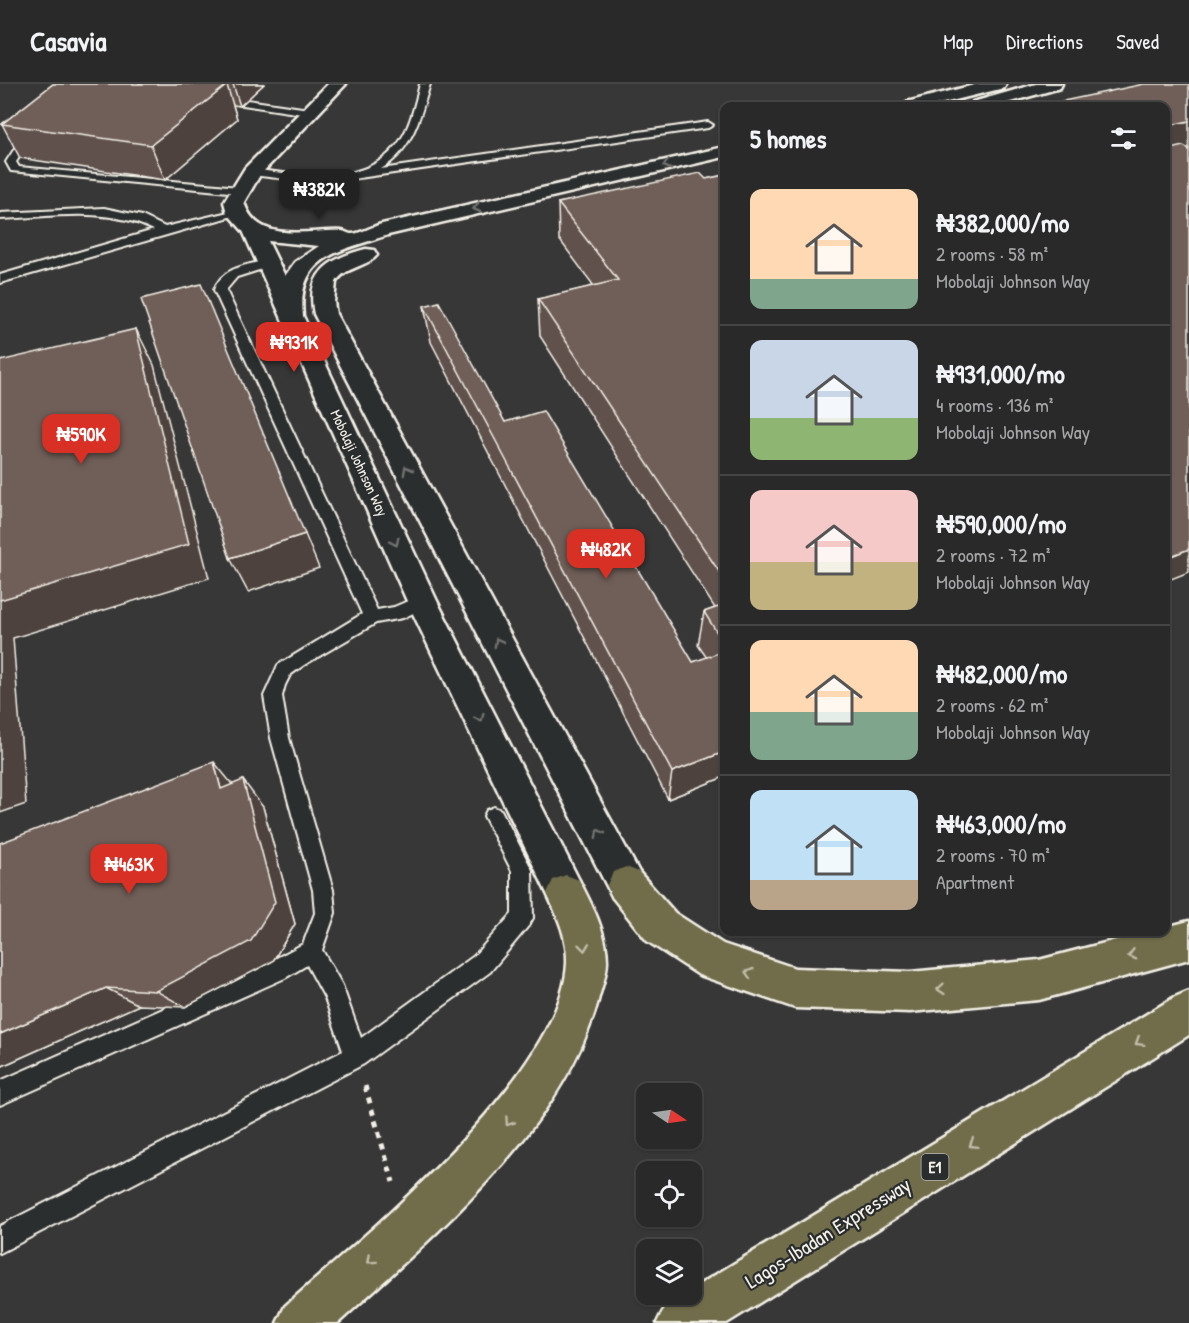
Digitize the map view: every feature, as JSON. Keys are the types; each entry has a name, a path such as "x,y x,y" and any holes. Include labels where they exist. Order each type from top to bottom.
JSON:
{"highway":[{"path":"626,885 662,927 713,961 795,988 910,992 1039,980 1189,940"},
{"path":"302,1323 406,1228 501,1134 552,1058 577,1009 586,968 581,924 566,893"},
{"name":"Lagos-Ibadan Expressway","path":"682,1323 1189,1011"}],"street":[{"path":"338,84 252,172 239,190 234,202 245,221 267,236 305,240 382,230 720,153"},
{"path":"928,102 998,84"},
{"path":"993,102 1054,84"},
{"path":"284,289 306,262 423,239 720,173"},
{"name":"Mobolaji Johnson Way","path":"245,221 284,289 292,316 422,601 566,893"},
{"path":"382,230 340,254 322,290 320,298 325,314 626,885"},
{"path":"305,240 340,254"},
{"path":"284,289 322,290"}],"lane":[{"path":"345,177 384,164 402,147 425,84"},
{"path":"202,97 309,112"},
{"path":"36,124 10,162 15,169 239,190"},
{"path":"252,172 317,179 345,177 708,125"},
{"path":"0,216 104,211 138,218 164,231"},
{"path":"0,279 164,231 245,221"},
{"path":"268,264 242,270 227,278 221,284 220,290 372,617"},
{"path":"0,1094 277,970 311,951 325,913 323,890 280,738 273,696 284,670 372,617 398,613 422,601"},
{"path":"0,1240 356,1056 482,964 522,918 522,870 494,816"},
{"path":"311,951 334,993 356,1056"}],"path":[{"path":"356,1056 394,1186"}],"building":[{"path":"53,84 227,85 151,145 2,124"},
{"path":"1144,84 1189,84 1189,121 1170,125 1170,102 1059,102"},
{"path":"1183,146 1189,149 1189,549 1170,556 1170,149"},
{"path":"700,173 706,179 720,176 720,573 538,299 618,280 558,203"},
{"path":"201,284 305,534 230,558 141,299"},
{"path":"439,302 505,422 543,411 693,662 720,652 720,754 672,772 424,306"},
{"path":"136,329 189,544 0,600 0,361"},
{"path":"720,606 720,638 704,612"},
{"path":"214,762 221,789 243,780 275,902 251,941 156,991 106,988 0,1034 0,843"}]}
